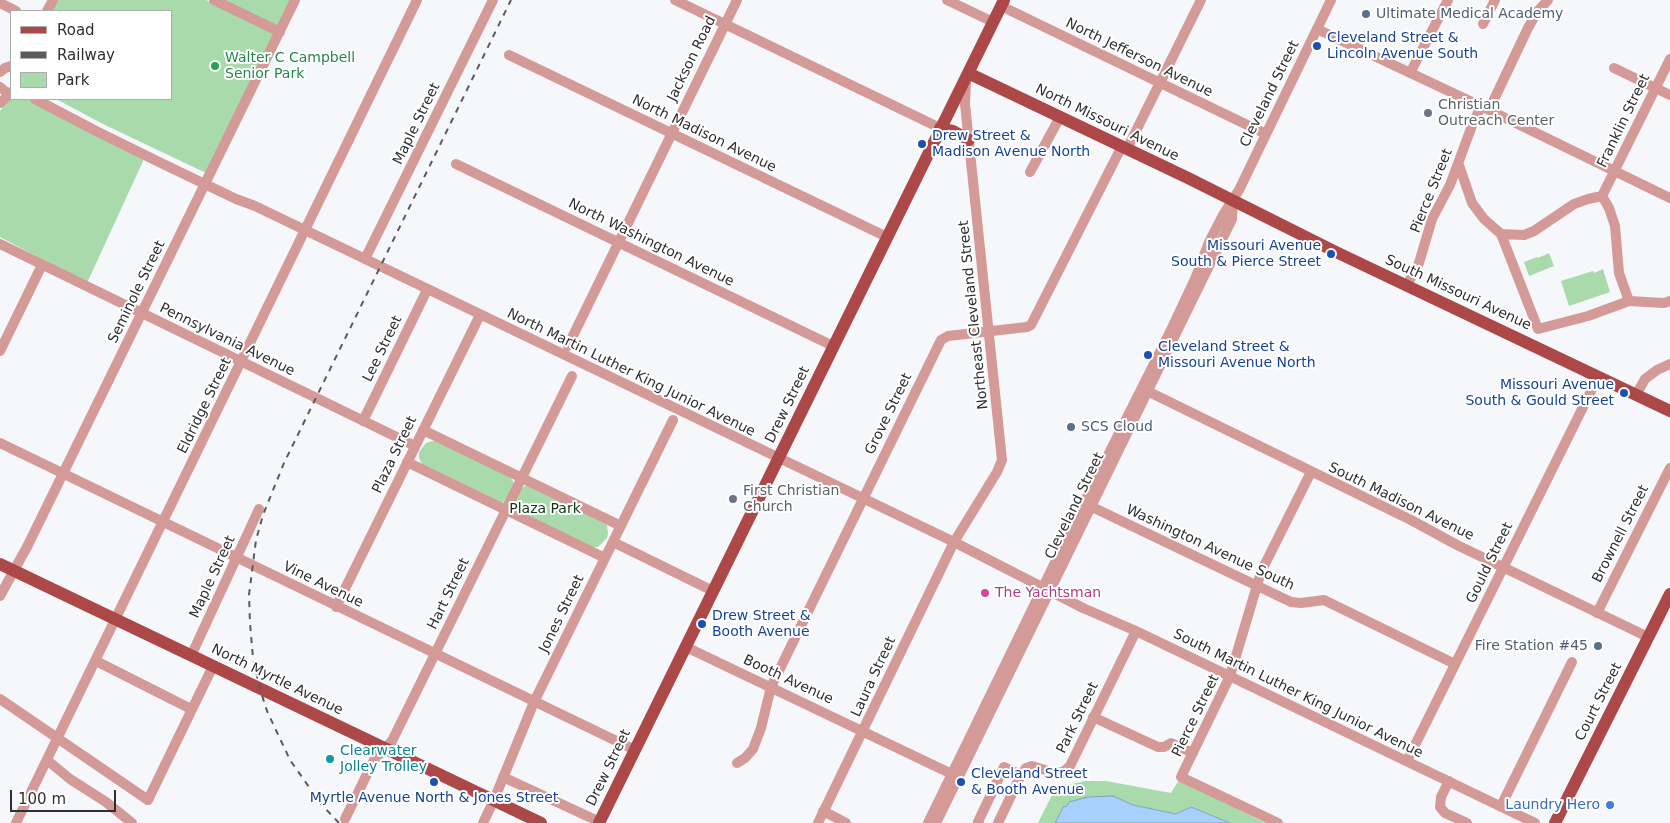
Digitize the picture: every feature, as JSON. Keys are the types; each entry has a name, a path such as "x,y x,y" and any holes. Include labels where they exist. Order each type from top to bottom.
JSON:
{"main road":[{"name":"Drew Street","path":"599,822 1002,3"},
{"name":"North Missouri Avenue","path":"968,72 1233,200"},
{"path":"940,128 953,131 969,140"},
{"name":"South Missouri Avenue","path":"1233,200 1247,209 1670,411"},
{"name":"North Myrtle Avenue","path":"0,564 541,823"},
{"name":"Court Street","path":"1555,823 1670,594"}],"street":[{"path":"214,0 280,32"},
{"name":"Seminole Street","path":"0,596 63,474 295,0"},
{"name":"Eldridge Street","path":"16,823 418,0"},
{"name":"Maple Street","path":"365,259 493,0"},
{"path":"675,0 940,128"},
{"name":"Jackson Road","path":"568,346 737,0"},
{"path":"946,0 993,22"},
{"name":"Grove Street","path":"737,762 745,758 753,749 761,728 771,687 941,340 948,336 1027,327 1034,322 1124,147 1160,83 1201,0"},
{"name":"Cleveland Street","path":"1046,589 1090,506 1145,390 1195,279 1209,242 1233,200 1331,0"},
{"path":"1410,74 1448,0"},
{"path":"1483,24 1495,0"},
{"name":"Pierce Street","path":"1407,286 1419,263 1432,219 1458,165 1473,123 1485,108 1528,28 1548,0"},
{"name":"North Jefferson Avenue","path":"1002,3 1266,134"},
{"path":"0,4 14,10"},
{"path":"1317,30 1485,108 1670,198"},
{"name":"North Madison Avenue","path":"508,55 887,237"},
{"name":"Franklin Street","path":"1602,196 1670,58"},
{"path":"1614,68 1670,95"},
{"name":"Northeast Cleveland Street","path":"954,542 997,472 1002,460 969,140 965,89 968,72"},
{"path":"0,103 10,94"},
{"name":"North Martin Luther King Junior Avenue","path":"37,100 96,131 206,181"},
{"name":"North Martin Luther King Junior Avenue","path":"51,100 206,181 236,199 255,206 954,542 1046,589"},
{"path":"1030,172 1060,117"},
{"name":"North Washington Avenue","path":"456,164 833,346"},
{"path":"1458,165 1472,203 1484,219 1500,234 1538,329"},
{"path":"1500,234 1524,235 1534,231 1574,204 1602,196 1609,208 1615,226 1619,273 1629,301"},
{"name":"Pennsylvania Avenue","path":"0,244 415,446"},
{"path":"0,351 42,265"},
{"name":"Lee Street","path":"363,421 427,290"},
{"path":"1530,344 1538,329 1588,316 1629,301 1670,301"},
{"name":"Plaza Street","path":"336,607 480,315"},
{"path":"1636,395 1645,379 1657,370 1670,364"},
{"name":"Hart Street","path":"345,819 374,760 392,741 572,376"},
{"name":"Gould Street","path":"1407,761 1598,377"},
{"name":"Cleveland Street","path":"936,823 955,776 1145,390"},
{"name":"South Madison Avenue","path":"1145,390 1411,520 1503,568 1648,637"},
{"name":"Jones Street","path":"483,823 534,702 672,420"},
{"path":"423,430 621,526"},
{"name":"Vine Avenue","path":"0,443 635,750"},
{"path":"407,462 605,558"},
{"name":"Brownell Street","path":"1597,613 1670,468"},
{"name":"Pierce Street","path":"1278,823 1181,777 1230,676 1261,572 1311,472"},
{"name":"Washington Avenue South","path":"1090,506 1291,602 1301,603 1324,600 1455,664"},
{"name":"Maple Street","path":"191,656 259,509"},
{"path":"613,542 714,591"},
{"name":"Laura Street","path":"818,823 954,542"},
{"name":"South Martin Luther King Junior Avenue","path":"1046,589 1082,608 1136,631 1535,823"},
{"name":"Park Street","path":"979,823 1004,767 1021,775 1026,768 1032,766 1055,773 1063,772 1070,766 1136,631"},
{"name":"Booth Avenue","path":"686,647 955,776"},
{"path":"96,661 192,709"},
{"path":"1501,806 1572,662"},
{"path":"0,699 40,728 58,737 140,797 148,800 212,666"},
{"path":"1094,717 1158,748 1171,743 1193,753"},
{"path":"47,760 70,779 106,802 132,823"},
{"path":"998,823 1021,775"},
{"path":"928,823 955,776"},
{"path":"503,777 599,822"},
{"path":"1449,781 1441,797 1440,806 1445,813 1467,823"},
{"path":"824,811 846,823"}],"green space":[{"name":"Walter C Campbell Senior Park","path":"57,0 206,0 274,33 206,173 103,124 58,100 172,100 172,10 52,10"},
{"name":"Walter C Campbell Senior Park","path":"222,0 291,0 278,27"},
{"path":"10,100 30,100 144,159 87,283 0,237 0,111"},
{"path":"1549,253 1554,266 1529,276 1524,262"},
{"path":"1603,269 1610,292 1569,306 1561,281"},
{"name":"Plaza Park","path":"439,442 510,476 514,483 506,501 502,503 422,464 419,452 426,443"},
{"name":"Plaza Park","path":"530,485 607,525 607,538 598,547 592,547 519,513 514,504 520,490"},
{"path":"1179,780 1265,823 1230,823 1191,807 1176,814 1133,805 1113,796 1064,807 1055,823 1038,823 1054,791 1063,786 1085,781 1106,781 1171,793"}],"water":[{"path":"1113,796 1133,805 1176,814 1191,807 1230,823 1055,823 1064,806 1066,807 1069,802 1088,797"}],"railway":[{"path":"339,823 321,804 290,760 267,711 260,689 253,658 249,595 256,540 263,515 284,463 511,0"}],"place":[{"name":"Ultimate Medical Academy","path":"1366,14"},
{"name":"Cleveland Street & Lincoln Avenue South","path":"1317,46"},
{"name":"Walter C Campbell Senior Park","path":"215,66"},
{"name":"Christian Outreach Center","path":"1428,113"},
{"name":"Drew Street & Madison Avenue North","path":"922,144"},
{"name":"Missouri Avenue South & Pierce Street","path":"1331,254"},
{"name":"Cleveland Street & Missouri Avenue North","path":"1148,355"},
{"name":"Missouri Avenue South & Gould Street","path":"1624,393"},
{"name":"SCS Cloud","path":"1071,427"},
{"name":"First Christian Church","path":"733,499"},
{"name":"The Yachtsman","path":"985,593"},
{"name":"Drew Street & Booth Avenue","path":"702,624"},
{"name":"Fire Station #45","path":"1598,646"},
{"name":"Clearwater Jolley Trolley","path":"330,759"},
{"name":"Myrtle Avenue North & Jones Street","path":"434,782"},
{"name":"Cleveland Street & Booth Avenue","path":"961,782"},
{"name":"Laundry Hero","path":"1610,805"}]}
